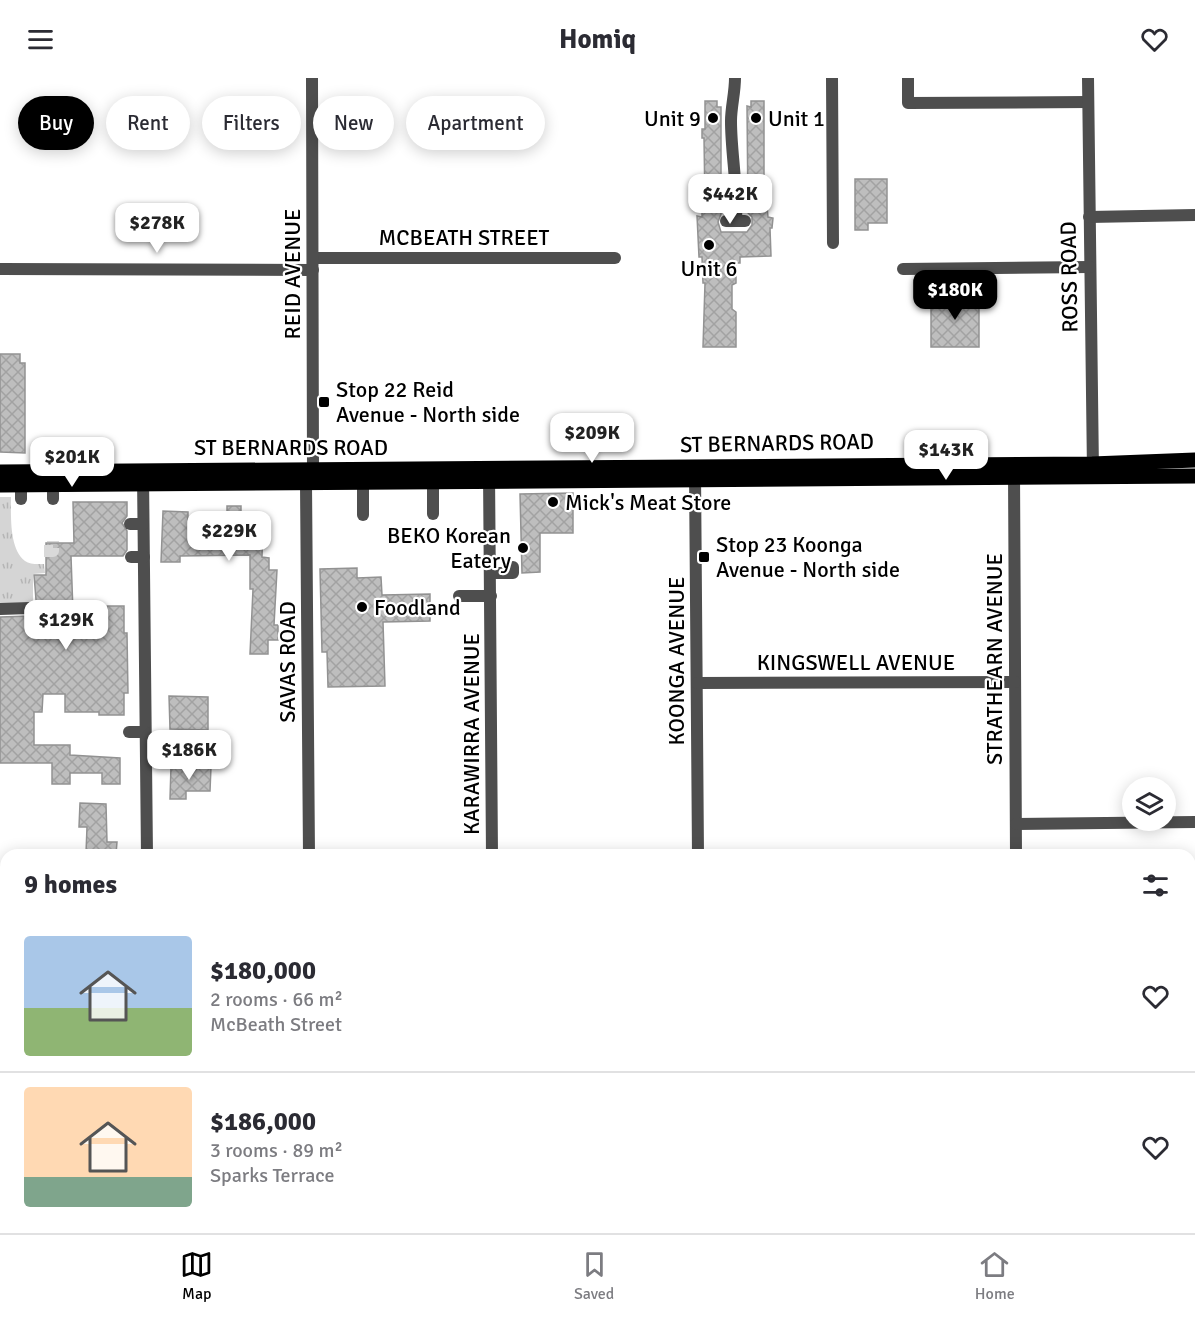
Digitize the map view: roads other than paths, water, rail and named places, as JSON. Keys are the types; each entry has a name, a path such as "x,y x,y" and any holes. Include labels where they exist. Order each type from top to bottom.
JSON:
{"main road":[{"name":"ST BERNARDS ROAD","path":"1093,470 1195,460"},
{"name":"ST BERNARDS ROAD","path":"0,472 143,478 1093,470 1195,477"},
{"name":"ST BERNARDS ROAD","path":"310,476 363,482 433,482 489,475"},
{"name":"ST BERNARDS ROAD","path":"0,485 21,492 53,492 143,478"}],"street":[{"name":"REID AVENUE","path":"310,476 313,264 312,78"},
{"path":"735,78 735,102 731,117 735,159 736,221"},
{"path":"832,78 833,243"},
{"path":"908,78 908,103 1088,102"},
{"name":"ROSS ROAD","path":"1088,78 1093,470"},
{"path":"1089,217 1195,215"},
{"name":"MCBEATH STREET","path":"0,269 615,258"},
{"path":"903,270 1090,267"},
{"name":"STRATHEARN AVENUE","path":"1014,470 1016,849"},
{"name":"KOONGA AVENUE","path":"695,473 698,849"},
{"name":"KARAWIRRA AVENUE","path":"489,475 492,849"},
{"name":"SAVAS ROAD","path":"309,849 310,476"},
{"path":"143,478 137,524 144,557 147,849"},
{"path":"363,482 363,515"},
{"path":"433,482 433,514"},
{"path":"130,557 144,557"},
{"path":"491,573 513,573 513,567"},
{"path":"459,596 491,596"},
{"path":"0,609 30,608"},
{"name":"KINGSWELL AVENUE","path":"697,683 1015,682"},
{"path":"129,732 145,732"},
{"path":"1016,824 1195,822"}],"tunnel":[{"path":"44,551 53,551 53,541"}],"place":[{"name":"Unit 9","path":"713,118"},
{"name":"Unit 1","path":"756,118"},
{"name":"Unit 6","path":"709,245"},
{"name":"Stop 22 Reid Avenue - North side","path":"324,402"},
{"name":"Mick's Meat Store","path":"553,502"},
{"name":"BEKO Korean Eatery","path":"523,548"},
{"name":"Stop 23 Koonga Avenue - North side","path":"704,557"},
{"name":"Foodland","path":"362,607"}]}
